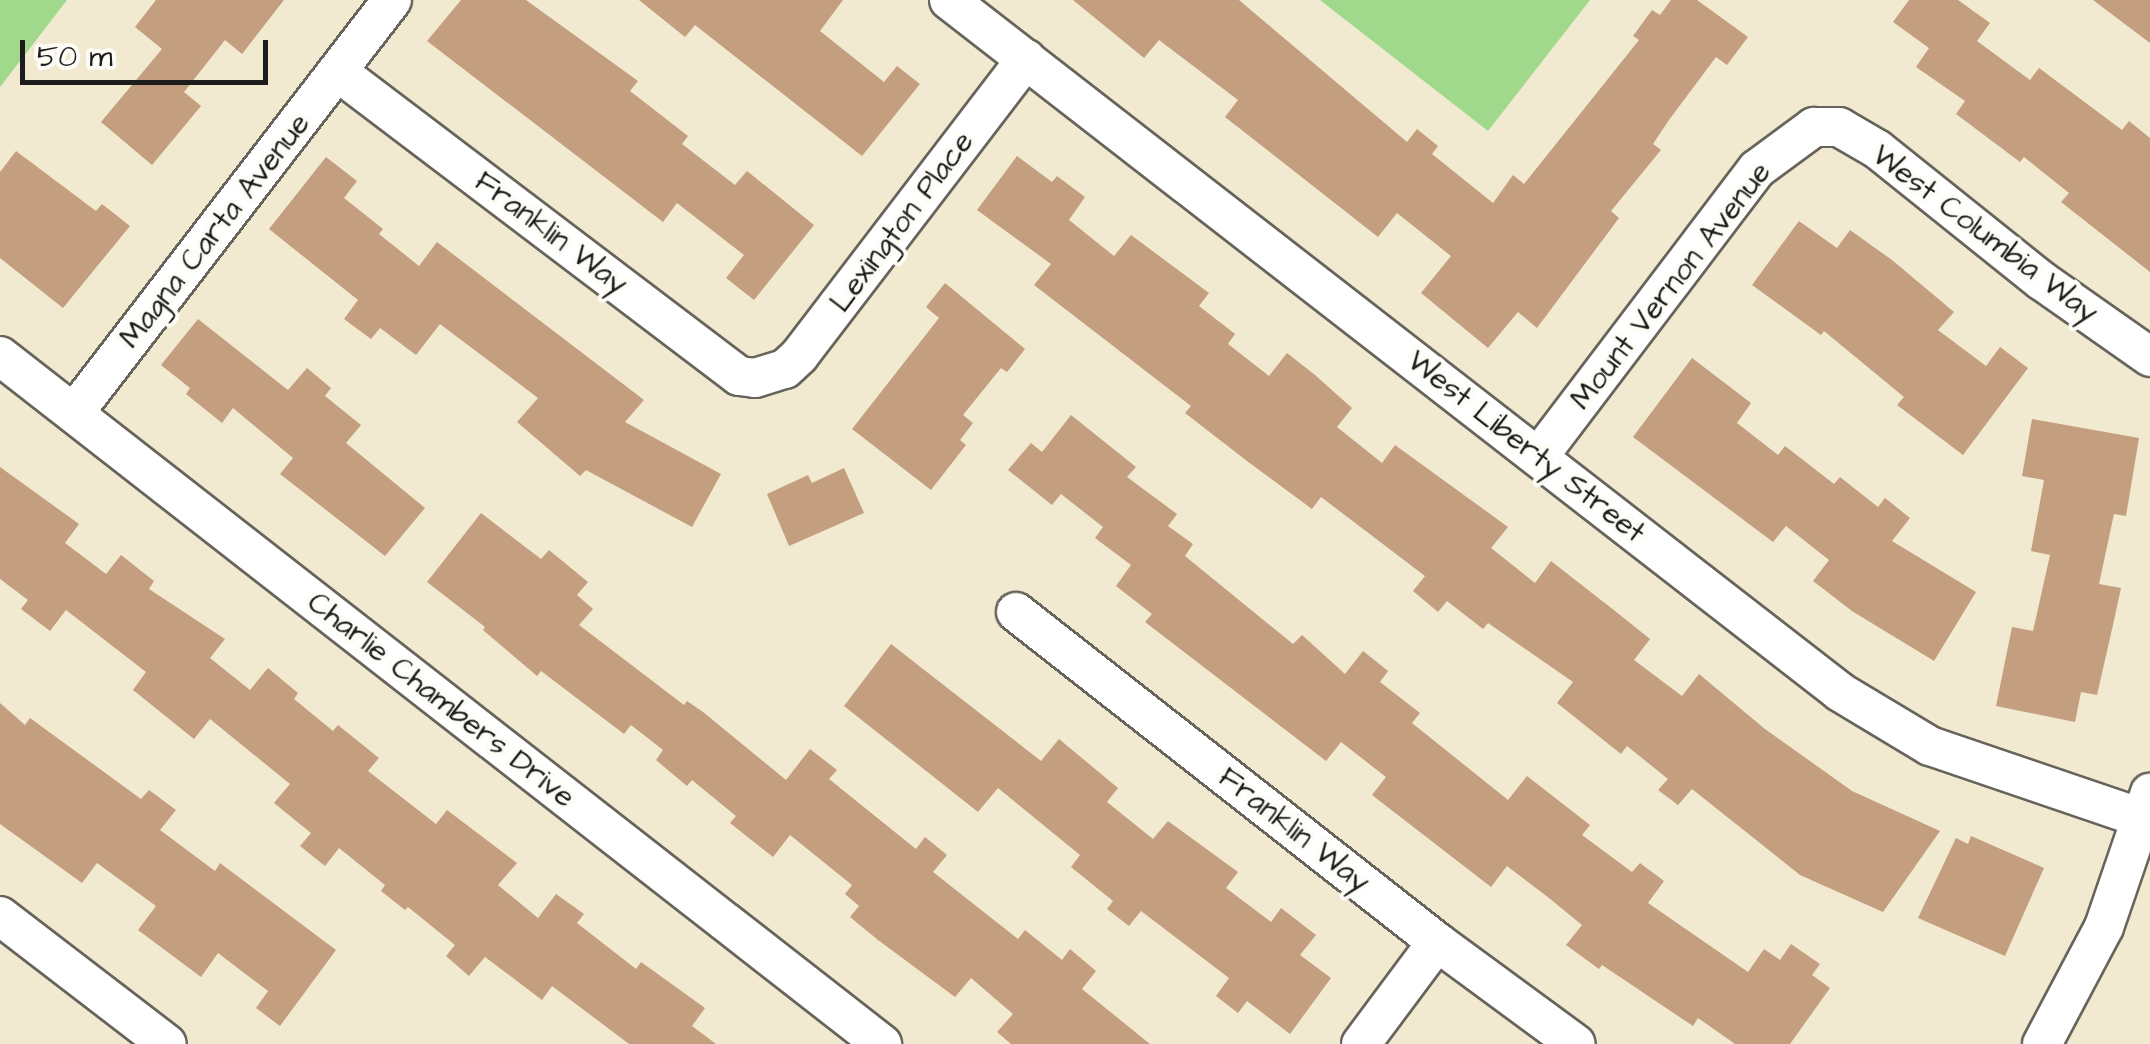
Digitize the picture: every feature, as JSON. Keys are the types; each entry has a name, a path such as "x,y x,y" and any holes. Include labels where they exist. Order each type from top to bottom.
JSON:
{"street":[{"name":"Magna Carta Avenue","path":"74,414 392,0"},
{"name":"West Liberty Street","path":"949,0 1840,692 1930,746 2147,806"},
{"name":"Lexington Place","path":"770,375 800,356 1026,60"},
{"name":"Franklin Way","path":"338,72 739,376 770,375"},
{"name":"West Columbia Way","path":"1814,128 1838,127 1878,149 2042,281 2150,357"},
{"name":"Mount Vernon Avenue","path":"1539,456 1757,169 1814,128"},
{"name":"Charlie Chambers Drive","path":"0,356 882,1044"},
{"name":"Franklin Way","path":"1016,612 1437,942 1576,1044"},
{"path":"2042,1044 2104,927 2147,806"},
{"path":"0,916 166,1044"},
{"path":"1361,1044 1437,942"}],"green space":[{"path":"0,0 67,0 0,87"},
{"path":"1320,0 1590,0 1488,131"}],"building":[{"path":"156,0 284,0 242,54 225,40 184,92 201,106 152,165 101,122 162,49 135,27"},
{"path":"461,0 526,0 638,81 630,91 688,136 682,144 735,185 747,171 814,225 754,300 726,278 744,255 677,203 663,222 427,41"},
{"path":"639,0 843,0 820,31 884,82 897,66 920,84 862,156 695,25 685,37"},
{"path":"1073,0 1239,0 1407,142 1417,129 1438,146 1432,154 1493,203 1513,175 1524,184 1639,40 1633,36 1652,10 1660,15 1671,0 1697,0 1748,37 1727,65 1716,57 1669,120 1653,144 1661,150 1611,211 1619,218 1537,328 1518,312 1488,348 1421,293 1451,256 1397,213 1378,237 1225,117 1238,100 1159,40 1144,58"},
{"path":"1909,0 1958,0 1990,23 1977,41 2030,80 2039,68 2122,130 2129,121 2150,138 2150,272 2061,202 2069,193 2024,157 2020,162 1956,114 1965,101 1916,67 1929,48 1893,22"},
{"path":"2093,0 2150,0 2150,43"},
{"path":"16,151 96,211 102,204 130,226 63,308 0,258 0,172"},
{"path":"1017,156 1052,182 1057,176 1085,197 1069,220 1114,256 1131,235 1209,293 1199,306 1235,334 1228,344 1269,376 1287,353 1315,375 1352,408 1337,427 1382,463 1395,445 1508,527 1491,548 1535,583 1551,561 1650,639 1634,660 1682,696 1699,674 1765,729 1852,791 1940,831 1883,912 1800,875 1692,789 1678,805 1658,790 1668,779 1627,746 1621,754 1557,703 1573,682 1488,623 1483,629 1447,601 1438,612 1413,591 1425,576 1321,497 1312,509 1247,461 1185,413 1191,406 1034,285 1051,264 977,210"},
{"path":"326,157 357,181 344,198 383,229 379,234 419,266 437,242 644,400 625,422 721,474 692,527 586,470 580,476 517,422 538,398 440,324 416,355 380,328 371,339 344,319 358,300 269,229"},
{"path":"1799,221 1837,248 1850,230 1892,260 1954,312 1938,330 1986,366 2000,347 2028,368 1963,455 1897,405 1904,397 1824,331 1821,335 1752,285"},
{"path":"945,283 1025,349 1007,372 1001,368 963,415 973,423 960,440 966,445 931,490 852,429 939,318 926,307"},
{"path":"198,319 288,390 307,368 331,388 325,396 361,425 346,443 425,508 385,556 280,474 293,458 233,408 222,423 186,394 190,388 161,365"},
{"path":"1692,358 1751,403 1737,423 1778,455 1785,446 1834,484 1840,477 1878,507 1885,498 1910,518 1892,541 1976,592 1934,661 1852,611 1813,581 1829,560 1786,526 1773,542 1633,437"},
{"path":"1071,415 1136,467 1127,477 1177,514 1168,526 1193,544 1185,556 1293,644 1302,635 1345,674 1363,651 1388,671 1380,682 1420,713 1412,723 1508,800 1527,776 1590,825 1582,835 1632,872 1640,863 1664,881 1648,903 1748,972 1764,949 1780,960 1791,944 1820,964 1812,975 1830,988 1790,1044 1735,1044 1698,1018 1693,1026 1602,965 1599,969 1566,945 1582,925 1549,898 1507,866 1491,887 1372,795 1386,777 1341,742 1326,761 1145,622 1152,614 1116,586 1131,565 1095,538 1103,527 1061,494 1052,505 1008,470 1031,443 1042,452"},
{"path":"2032,419 2139,438 2126,516 2114,514 2099,584 2121,588 2113,625 2097,695 2081,692 2075,722 1996,706 2012,627 2033,631 2050,555 2031,551 2044,480 2022,476"},
{"path":"0,467 79,524 65,543 106,574 121,555 154,581 149,589 225,639 210,658 250,690 268,668 298,693 294,699 333,731 338,725 379,758 368,771 436,824 447,810 517,863 498,885 538,918 556,894 584,914 577,923 636,969 641,962 705,1008 692,1026 716,1044 629,1044 552,986 542,1000 485,957 469,976 446,956 455,945 381,891 385,885 339,848 325,866 300,846 311,833 274,803 290,784 210,719 194,739 133,690 146,672 66,610 50,631 21,609 28,600 0,579"},
{"path":"844,468 864,513 789,546 767,494 808,475 812,483"},
{"path":"481,513 541,559 549,550 588,582 577,595 593,609 579,625 684,705 687,701 703,712 786,780 810,749 837,770 829,779 916,849 925,837 947,855 933,872 1018,939 1025,930 1062,960 1070,949 1096,971 1082,989 1150,1044 1011,1044 997,1032 1013,1014 971,978 955,997 878,940 850,917 859,906 845,894 852,885 790,835 773,857 730,823 736,816 692,780 687,786 656,760 663,750 631,725 624,734 541,671 537,676 483,630 485,627 427,582"},
{"path":"891,644 1041,761 1059,739 1118,788 1107,802 1153,839 1168,821 1238,872 1226,888 1271,922 1281,908 1316,935 1300,955 1331,978 1290,1034 1247,1001 1238,1013 1216,996 1229,978 1141,911 1129,926 1107,909 1113,901 1071,867 1080,855 998,788 978,812 844,706"},
{"path":"0,703 25,725 30,718 141,799 149,790 176,810 160,830 215,871 220,863 336,950 280,1026 256,1008 268,991 218,953 201,977 138,930 156,906 97,863 82,883 0,824"},
{"path":"1971,836 2044,868 2005,956 1918,918 1956,838 1968,844"}]}
